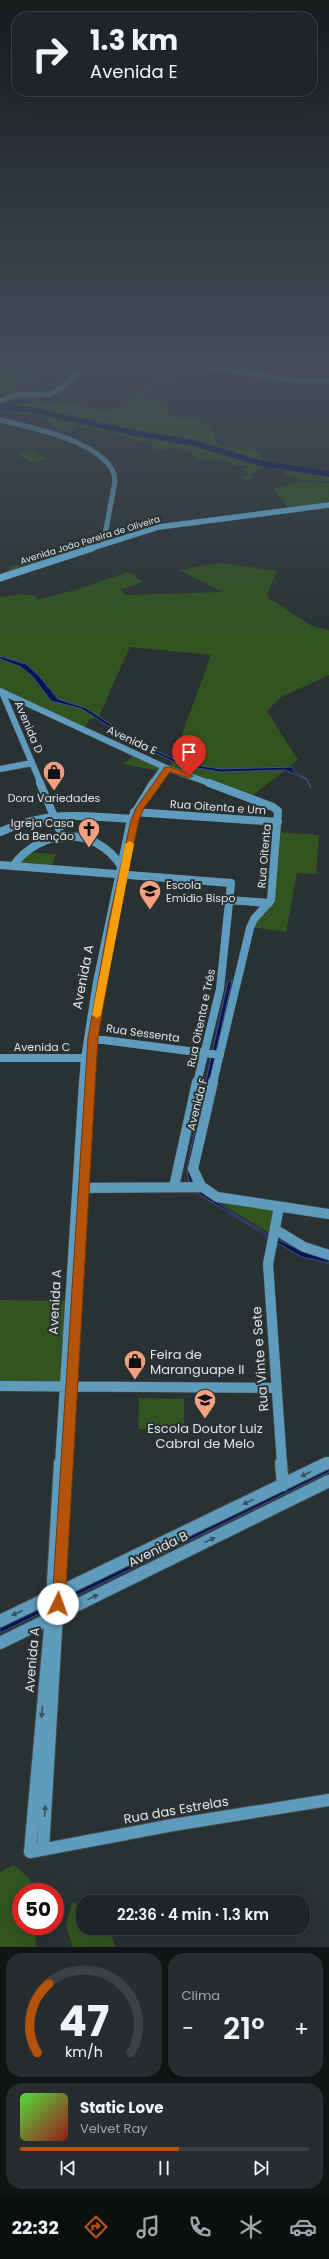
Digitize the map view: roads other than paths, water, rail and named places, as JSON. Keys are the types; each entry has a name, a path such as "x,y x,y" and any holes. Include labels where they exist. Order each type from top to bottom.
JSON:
{"main road":[{"name":"Avenida João Pereira de Oliveira","path":"0,578 159,527 329,505"}],"street":[{"path":"100,455 115,476 103,545"},
{"name":"Avenida D","path":"1,692 63,838"},
{"name":"Avenida E","path":"1,692 166,768 278,811"},
{"path":"0,769 32,763"},
{"name":"Avenida A","path":"80,1188 85,1058 121,871 134,815 166,768"},
{"name":"Rua Oitenta","path":"269,903 278,811"},
{"name":"Rua Oitenta e Um","path":"0,832 27,820 54,814 134,815 278,822"},
{"path":"0,865 13,866 121,871 112,852 102,845 80,838 63,838 43,842 26,850 13,866"},
{"name":"Rua Oitenta e Três","path":"121,871 231,883 220,989 207,1053 180,1155 174,1188"},
{"path":"229,900 269,903"},
{"name":"Avenida F","path":"200,1187 194,1175 193,1169 250,928 254,919 269,903"},
{"name":"Avenida A","path":"36,1851 54,1614 90,1038"},
{"name":"Rua Sessenta","path":"90,1038 220,1055"},
{"name":"Avenida C","path":"0,1058 85,1058"},
{"path":"80,1188 200,1187 224,1199 329,1214"},
{"name":"Rua Vinte e Sete","path":"279,1207 268,1264 283,1485"},
{"path":"275,1234 304,1247 329,1255"},
{"path":"0,1386 276,1388"},
{"name":"Avenida B","path":"0,1621 55,1596 329,1462"},
{"name":"Avenida B","path":"0,1643 54,1614 329,1481"},
{"name":"Rua das Estrelas","path":"36,1851 156,1830 173,1825 329,1800"}],"waterway":[{"path":"233,455 260,463 329,474"}],"place":[{"name":"Dora Variedades","path":"54,792"},
{"name":"Igreja Casa da Benção","path":"89,848"},
{"name":"Escola Emídio Bispo","path":"150,910"},
{"name":"Feira de Maranguape II","path":"135,1380"},
{"name":"Escola Doutor Luiz Cabral de Melo","path":"205,1420"}]}
